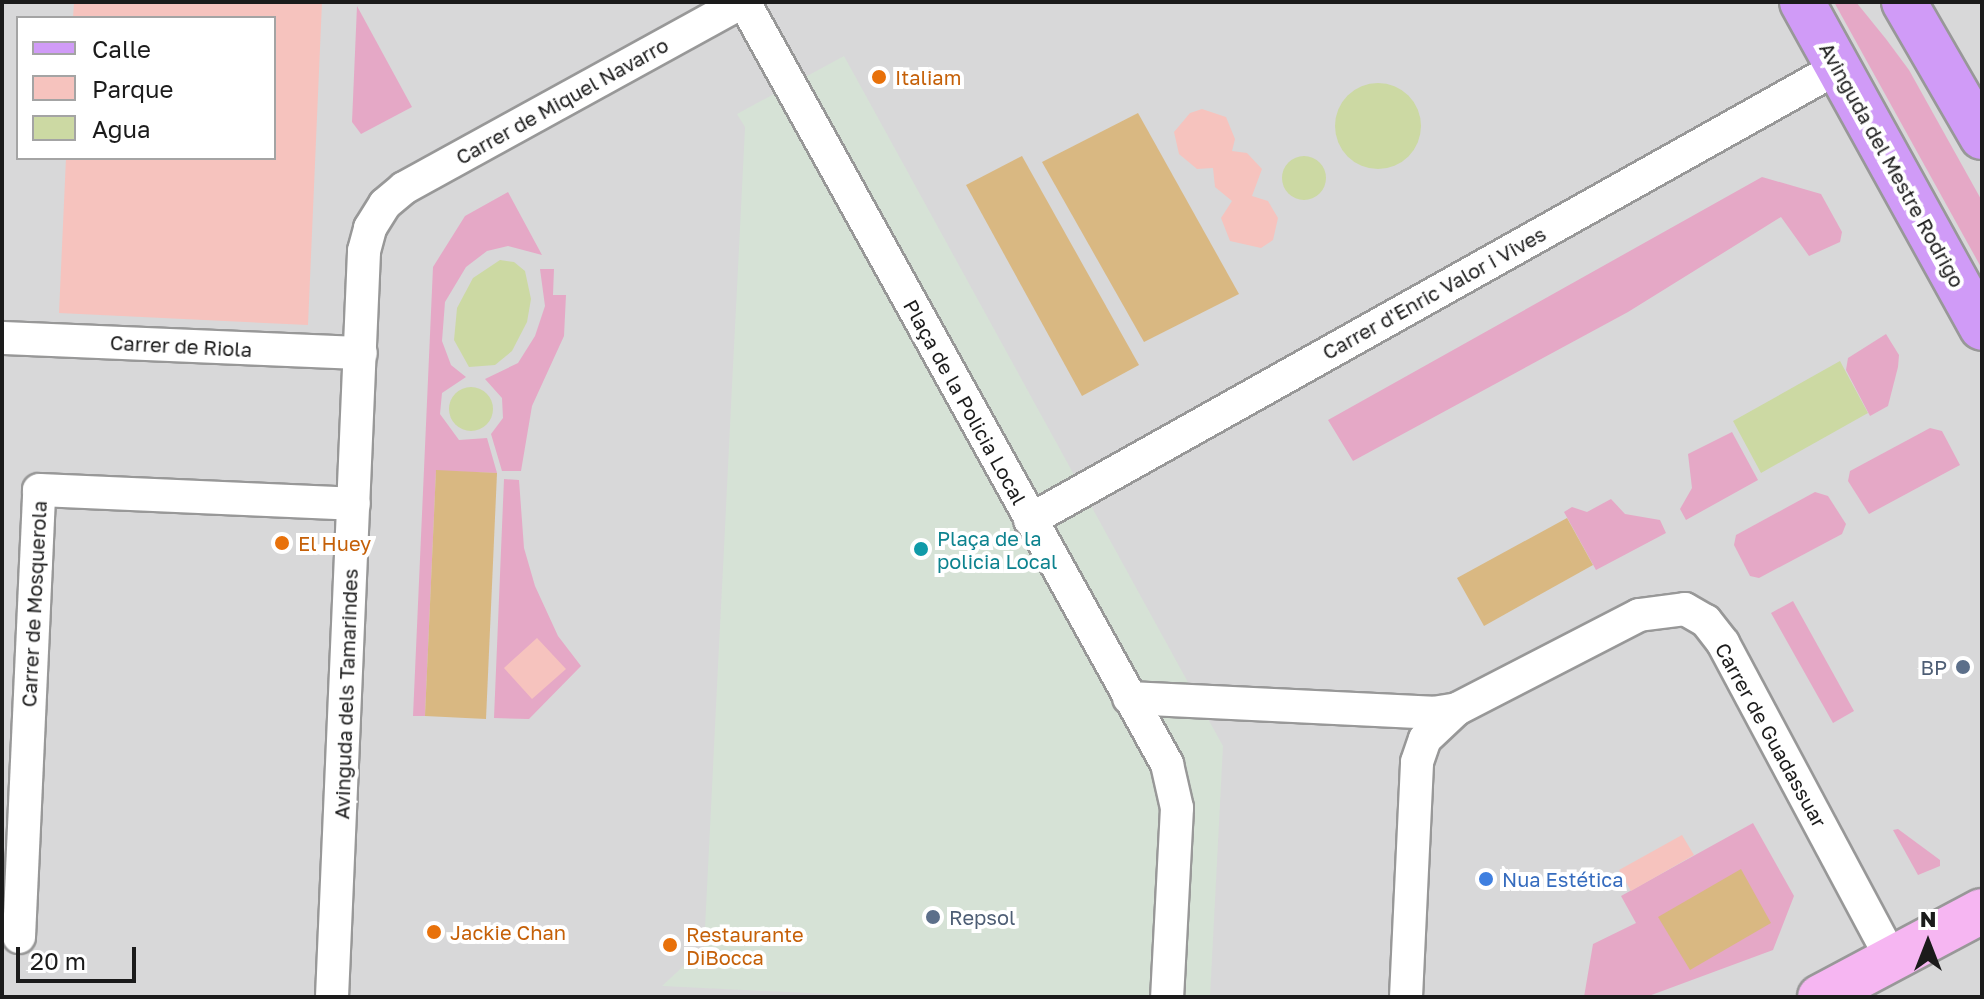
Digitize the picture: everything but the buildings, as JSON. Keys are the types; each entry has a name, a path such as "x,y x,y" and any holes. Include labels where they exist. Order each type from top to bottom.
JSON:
{"main road":[{"name":"Avinguda del Mestre Rodrigo","path":"1802,2 1982,328"},
{"path":"1904,2 1982,137"}],"street":[{"name":"Carrer de Miquel Navarro","path":"385,204 404,188 743,2"},
{"name":"Plaça de la Policia Local","path":"743,2 1167,764 1177,808 1167,997"},
{"name":"Carrer d'Enric Valor i Vives","path":"1030,520 1839,67"},
{"name":"Avinguda dels Tamarindes","path":"332,997 364,251 385,204"},
{"name":"Carrer de Riola","path":"2,338 361,353"},
{"name":"Carrer de Mosquerola","path":"19,937 39,490 354,504"},
{"name":"Carrer de Guadassuar","path":"1129,698 1433,713 1457,709 1639,615 1685,609 1706,621 1723,643 1892,960"},
{"path":"1406,997 1417,762 1425,739 1457,709"},
{"path":"1820,997 1982,911"}],"shaded area":[{"path":"2,2 1982,2 1982,997 2,997"},
{"path":"1834,2 1856,2 1886,39 1909,70 1982,201 1982,269"},
{"path":"357,6 412,107 361,134 352,122"},
{"name":"Plaça de la policia Local","path":"844,56 1223,746 1210,997 891,997 662,986 704,947 745,127 737,114"},
{"path":"1138,113 1239,294 1144,342 1042,162"},
{"path":"1022,156 1139,365 1082,396 966,185"},
{"path":"1762,177 1821,194 1842,232 1840,242 1809,256 1781,217 1628,312 1353,461 1328,420"},
{"path":"508,192 542,255 508,246 487,251 466,267 445,302 442,341 451,365 466,377 442,393 440,414 459,440 487,438 497,473 436,471 425,716 413,716 433,267 465,216"},
{"path":"540,269 554,269 553,295 566,295 564,336 532,406 521,471 502,471 491,434 503,418 502,398 485,379 518,363 535,336 545,306"},
{"path":"1886,334 1899,355 1898,367 1888,406 1870,416 1846,370 1848,358"},
{"path":"1930,428 1942,431 1960,465 1869,514 1848,481 1850,471"},
{"path":"1732,432 1758,480 1686,520 1680,509 1692,488 1688,454"},
{"path":"436,470 497,473 486,719 425,716"},
{"path":"504,479 519,480 524,548 535,586 558,636 581,666 529,719 494,718"},
{"path":"1815,492 1828,496 1846,524 1842,534 1759,578 1750,576 1734,545 1736,535"},
{"path":"1611,499 1625,514 1660,520 1666,533 1596,570 1564,512 1572,507 1587,512"},
{"path":"1567,518 1593,565 1484,626 1457,578"},
{"path":"1793,601 1854,711 1833,723 1771,613"},
{"path":"1753,823 1794,896 1773,950 1646,997 1584,997 1593,944 1636,923 1621,896"},
{"path":"1898,829 1940,860 1940,866 1918,875 1893,830"},
{"path":"1741,869 1771,923 1690,970 1658,917"}],"green space":[{"path":"74,2 322,2 308,325 59,313 66,160 276,160 276,16 73,16"},
{"path":"1202,109 1226,117 1235,139 1232,151 1247,153 1262,169 1252,196 1268,201 1278,218 1273,240 1261,248 1230,241 1221,218 1232,201 1215,187 1213,168 1197,169 1179,154 1174,132 1190,113"},
{"path":"537,638 566,669 532,699 504,668"},
{"path":"1682,835 1694,855 1631,891 1619,870"}],"water":[{"path":"1378,83 1402,90 1414,102 1421,126 1414,150 1402,162 1378,169 1354,162 1342,150 1335,126 1342,102 1354,90"},
{"path":"1304,156 1319,163 1326,178 1319,193 1304,200 1289,193 1282,178 1289,163"},
{"path":"500,260 514,262 525,271 531,299 527,322 512,351 495,365 469,367 454,340 457,308 473,278"},
{"path":"1840,361 1868,413 1761,473 1733,421"},
{"path":"471,387 487,393 493,409 487,425 471,431 455,425 449,409 455,393"}],"place":[{"name":"Italiam","path":"879,77"},
{"name":"El Huey","path":"282,543"},
{"name":"Plaça de la policia Local","path":"921,549"},
{"name":"BP","path":"1963,667"},
{"name":"Nua Estética","path":"1486,879"},
{"name":"Repsol","path":"933,917"},
{"name":"Jackie Chan","path":"434,932"},
{"name":"Restaurante DiBocca","path":"670,945"}]}
